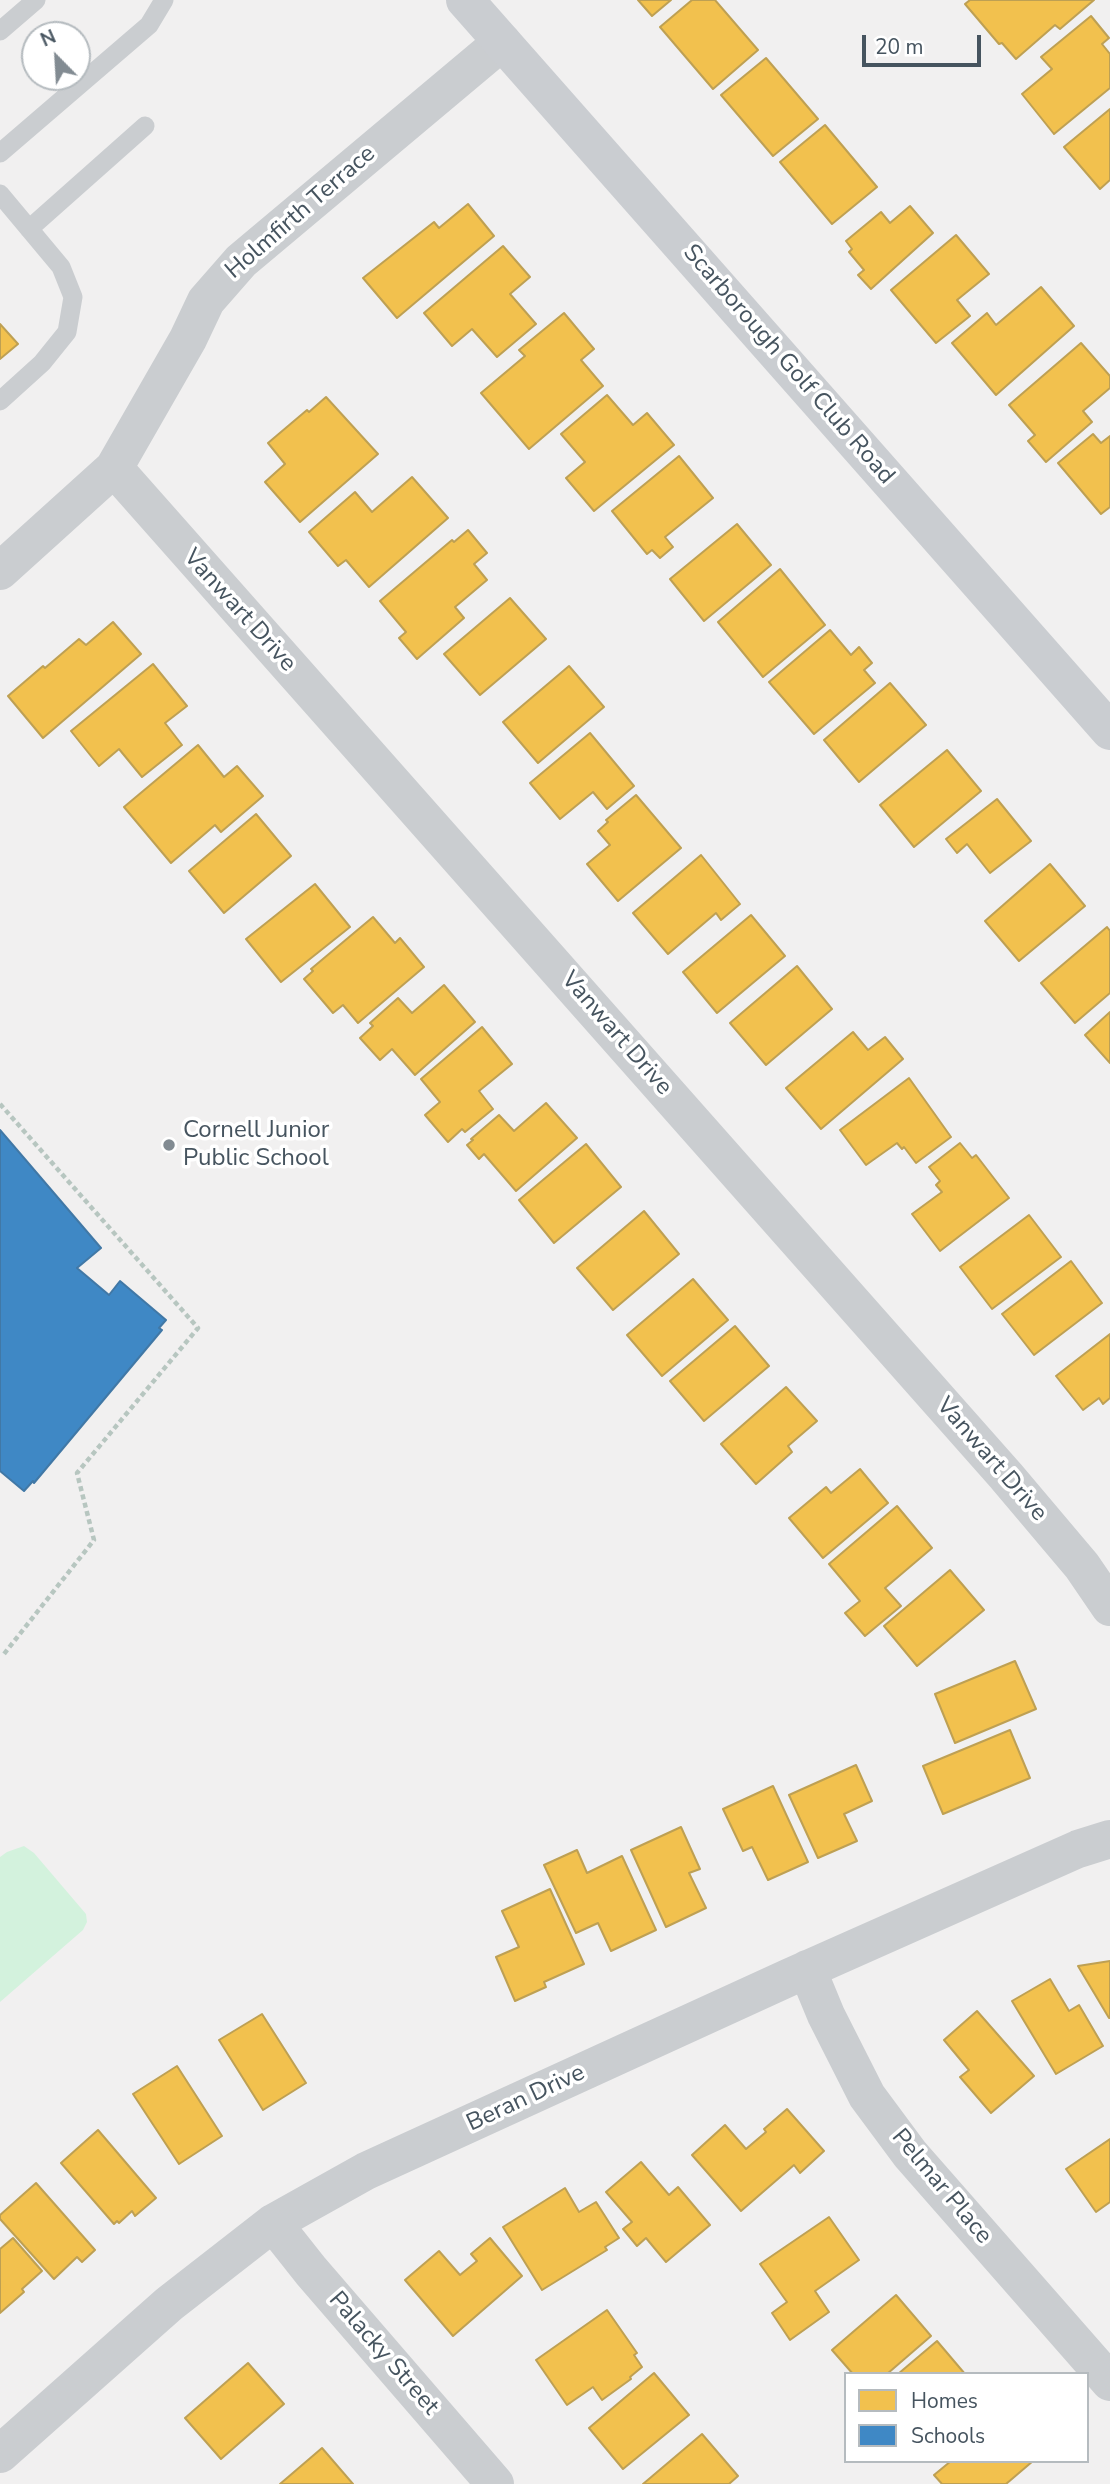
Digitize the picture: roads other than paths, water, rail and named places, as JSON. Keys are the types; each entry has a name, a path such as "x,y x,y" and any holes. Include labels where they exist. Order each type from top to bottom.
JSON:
{"street":[{"name":"Scarborough Golf Club Road","path":"465,0 1110,731"},
{"name":"Holmfirth Terrace","path":"0,571 114,468 188,339 205,301 241,261 502,42"},
{"name":"Vanwart Drive","path":"114,468 1006,1476 1082,1566 1110,1607"},
{"name":"Beran Drive","path":"0,2454 169,2304 273,2223 366,2171 807,1969 1078,1849 1110,1839"},
{"name":"Pelmar Place","path":"807,1969 826,2015 867,2096 910,2154 1110,2382"},
{"name":"Palacky Street","path":"273,2223 310,2271 495,2484"}],"lane":[{"path":"0,31 36,0"},
{"path":"0,153 149,24 164,0"},
{"path":"29,229 145,126"},
{"path":"0,194 61,267 73,297 67,331 42,363 0,401"}],"place":[{"name":"Cornell Junior Public School","path":"169,1145"}]}
